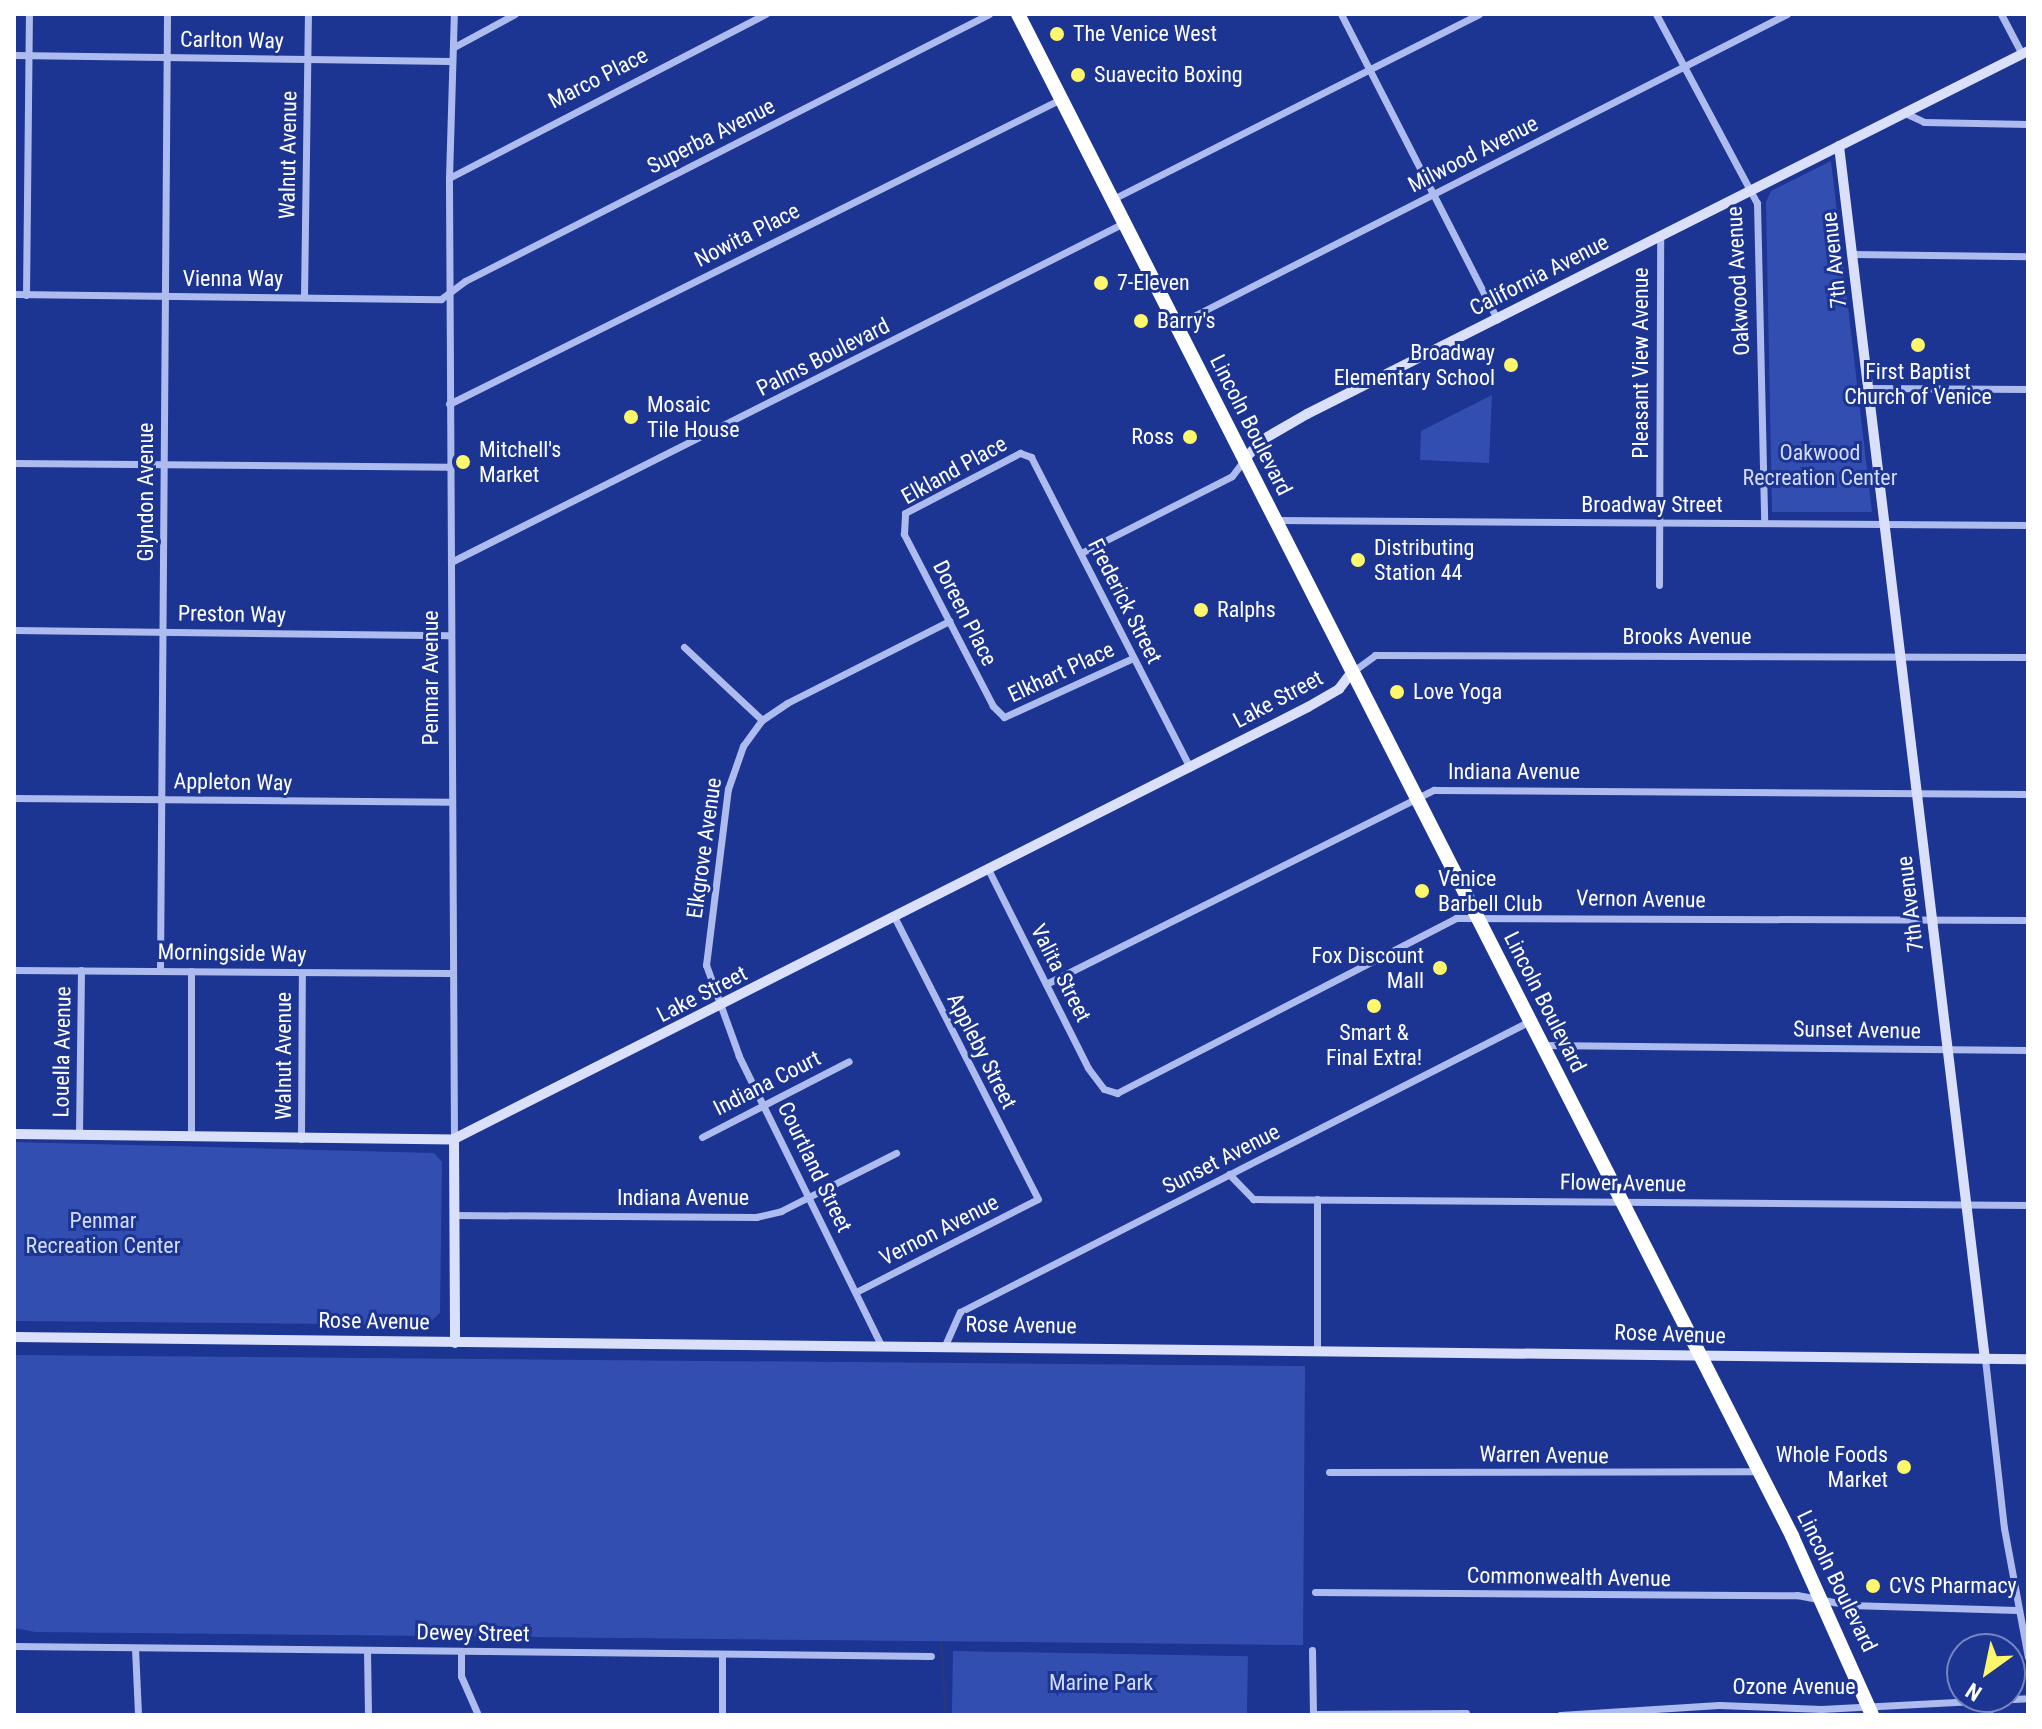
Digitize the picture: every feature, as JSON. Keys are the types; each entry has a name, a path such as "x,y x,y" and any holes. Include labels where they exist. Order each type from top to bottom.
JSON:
{"highway":[{"name":"Lincoln Boulevard","path":"1020,15 1413,796 1759,1471 1851,1659 1870,1710"}],"street":[{"path":"26,295 29,14"},
{"name":"Glyndon Avenue","path":"160,970 167,14"},
{"name":"Walnut Avenue","path":"304,297 308,14"},
{"name":"Penmar Avenue","path":"454,14 454,48 450,61 449,404 450,973 455,1343"},
{"path":"454,48 515,14"},
{"name":"Marco Place","path":"449,178 766,14"},
{"name":"Superba Avenue","path":"450,292 989,14"},
{"path":"1341,14 1497,319"},
{"path":"1113,199 1479,14"},
{"name":"Oakwood Avenue","path":"1656,14 1748,192 1757,203 1764,522"},
{"name":"Milwood Avenue","path":"1176,325 1787,14"},
{"path":"2001,14 2025,52"},
{"name":"California Avenue","path":"1081,553 1232,476 1262,440 1307,414 2025,52"},
{"name":"Carlton Way","path":"14,55 307,63 450,61"},
{"name":"Nowita Place","path":"449,404 1061,99"},
{"path":"1905,113 1924,122 2028,124"},
{"name":"7th Avenue","path":"1839,146 1931,920 2021,1633"},
{"name":"Palms Boulevard","path":"451,562 1124,223"},
{"name":"Pleasant View Avenue","path":"1659,585 1660,236"},
{"path":"1853,254 2028,256"},
{"name":"Vienna Way","path":"14,294 441,299 450,292"},
{"path":"1869,388 2028,389"},
{"name":"Elkland Place","path":"901,520 911,508 1025,452"},
{"name":"Frederick Street","path":"1025,452 1081,553 1190,768"},
{"path":"14,463 450,467"},
{"name":"Doreen Place","path":"901,520 993,706 1004,717"},
{"name":"Broadway Street","path":"1276,520 2028,525"},
{"name":"Elkgrove Avenue","path":"722,1006 706,965 726,799 743,746 762,720 949,621"},
{"name":"Preston Way","path":"14,630 450,635"},
{"path":"684,647 762,720"},
{"name":"Brooks Avenue","path":"1352,672 1375,655 2028,657"},
{"name":"Elkhart Place","path":"1004,717 1133,658"},
{"name":"Lake Street","path":"14,1134 454,1139 1190,768 1339,689 1352,672"},
{"name":"Indiana Avenue","path":"1046,984 1413,796 1434,790 2028,794"},
{"name":"Appleton Way","path":"14,798 451,802"},
{"name":"Valita Street","path":"989,871 1104,1089"},
{"name":"Vernon Avenue","path":"1104,1089 1117,1093 1435,928 1476,915 2028,920"},
{"name":"Appleby Street","path":"895,918 1038,1199"},
{"name":"Morningside Way","path":"14,970 450,973"},
{"name":"Louella Avenue","path":"79,1134 81,970"},
{"path":"191,971 191,1136"},
{"name":"Walnut Avenue","path":"301,1139 302,973"},
{"name":"Courtland Street","path":"722,1006 765,1106 880,1343"},
{"name":"Sunset Avenue","path":"946,1343 960,1312 1530,1021"},
{"name":"Sunset Avenue","path":"1542,1045 2028,1050"},
{"name":"Indiana Court","path":"702,1137 849,1061"},
{"name":"Indiana Avenue","path":"455,1215 756,1217 809,1197 896,1153"},
{"name":"Flower Avenue","path":"1229,1174 1244,1195 1253,1199 2028,1205"},
{"name":"Vernon Avenue","path":"856,1292 1038,1199"},
{"path":"1317,1199 1317,1350"},
{"name":"Rose Avenue","path":"14,1337 455,1343 946,1343 2028,1359"},
{"name":"Warren Avenue","path":"1329,1472 1759,1471"},
{"name":"Commonwealth Avenue","path":"1315,1592 1823,1599 1849,1605 2017,1610"},
{"name":"Dewey Street","path":"14,1646 931,1656"},
{"path":"135,1648 138,1715"},
{"path":"367,1650 368,1715"},
{"path":"1312,1650 1313,1714 1466,1713"},
{"path":"461,1651 461,1676 478,1715"},
{"path":"722,1654 722,1715"},
{"name":"Ozone Avenue","path":"1560,1715 1870,1710 1946,1702"}],"green space":[{"name":"Oakwood Recreation Center","path":"1831,161 1872,512 1772,512 1766,202 1771,191"},
{"path":"1492,395 1489,463 1420,460 1421,431"},
{"name":"Penmar Recreation Center","path":"14,1142 434,1153 442,1162 440,1313 427,1325 14,1321"},
{"path":"14,1355 1305,1366 1303,1645 35,1632 14,1628"},
{"name":"Marine Park","path":"953,1651 1248,1656 1247,1715 952,1715"}],"waterway":[{"path":"941,1643 945,1715"}],"place":[{"name":"The Venice West","path":"1057,34"},
{"name":"Suavecito Boxing","path":"1078,75"},
{"name":"7-Eleven","path":"1101,283"},
{"name":"Barry's","path":"1141,321"},
{"name":"First Baptist Church of Venice","path":"1918,345"},
{"name":"Broadway Elementary School","path":"1511,365"},
{"name":"Mosaic Tile House","path":"631,417"},
{"name":"Ross","path":"1190,437"},
{"name":"Mitchell's Market","path":"463,462"},
{"name":"Distributing Station 44","path":"1358,560"},
{"name":"Ralphs","path":"1201,610"},
{"name":"Love Yoga","path":"1397,692"},
{"name":"Venice Barbell Club","path":"1422,891"},
{"name":"Fox Discount Mall","path":"1440,968"},
{"name":"Smart & Final Extra!","path":"1374,1006"},
{"name":"Whole Foods Market","path":"1904,1467"},
{"name":"CVS Pharmacy","path":"1873,1586"}]}
